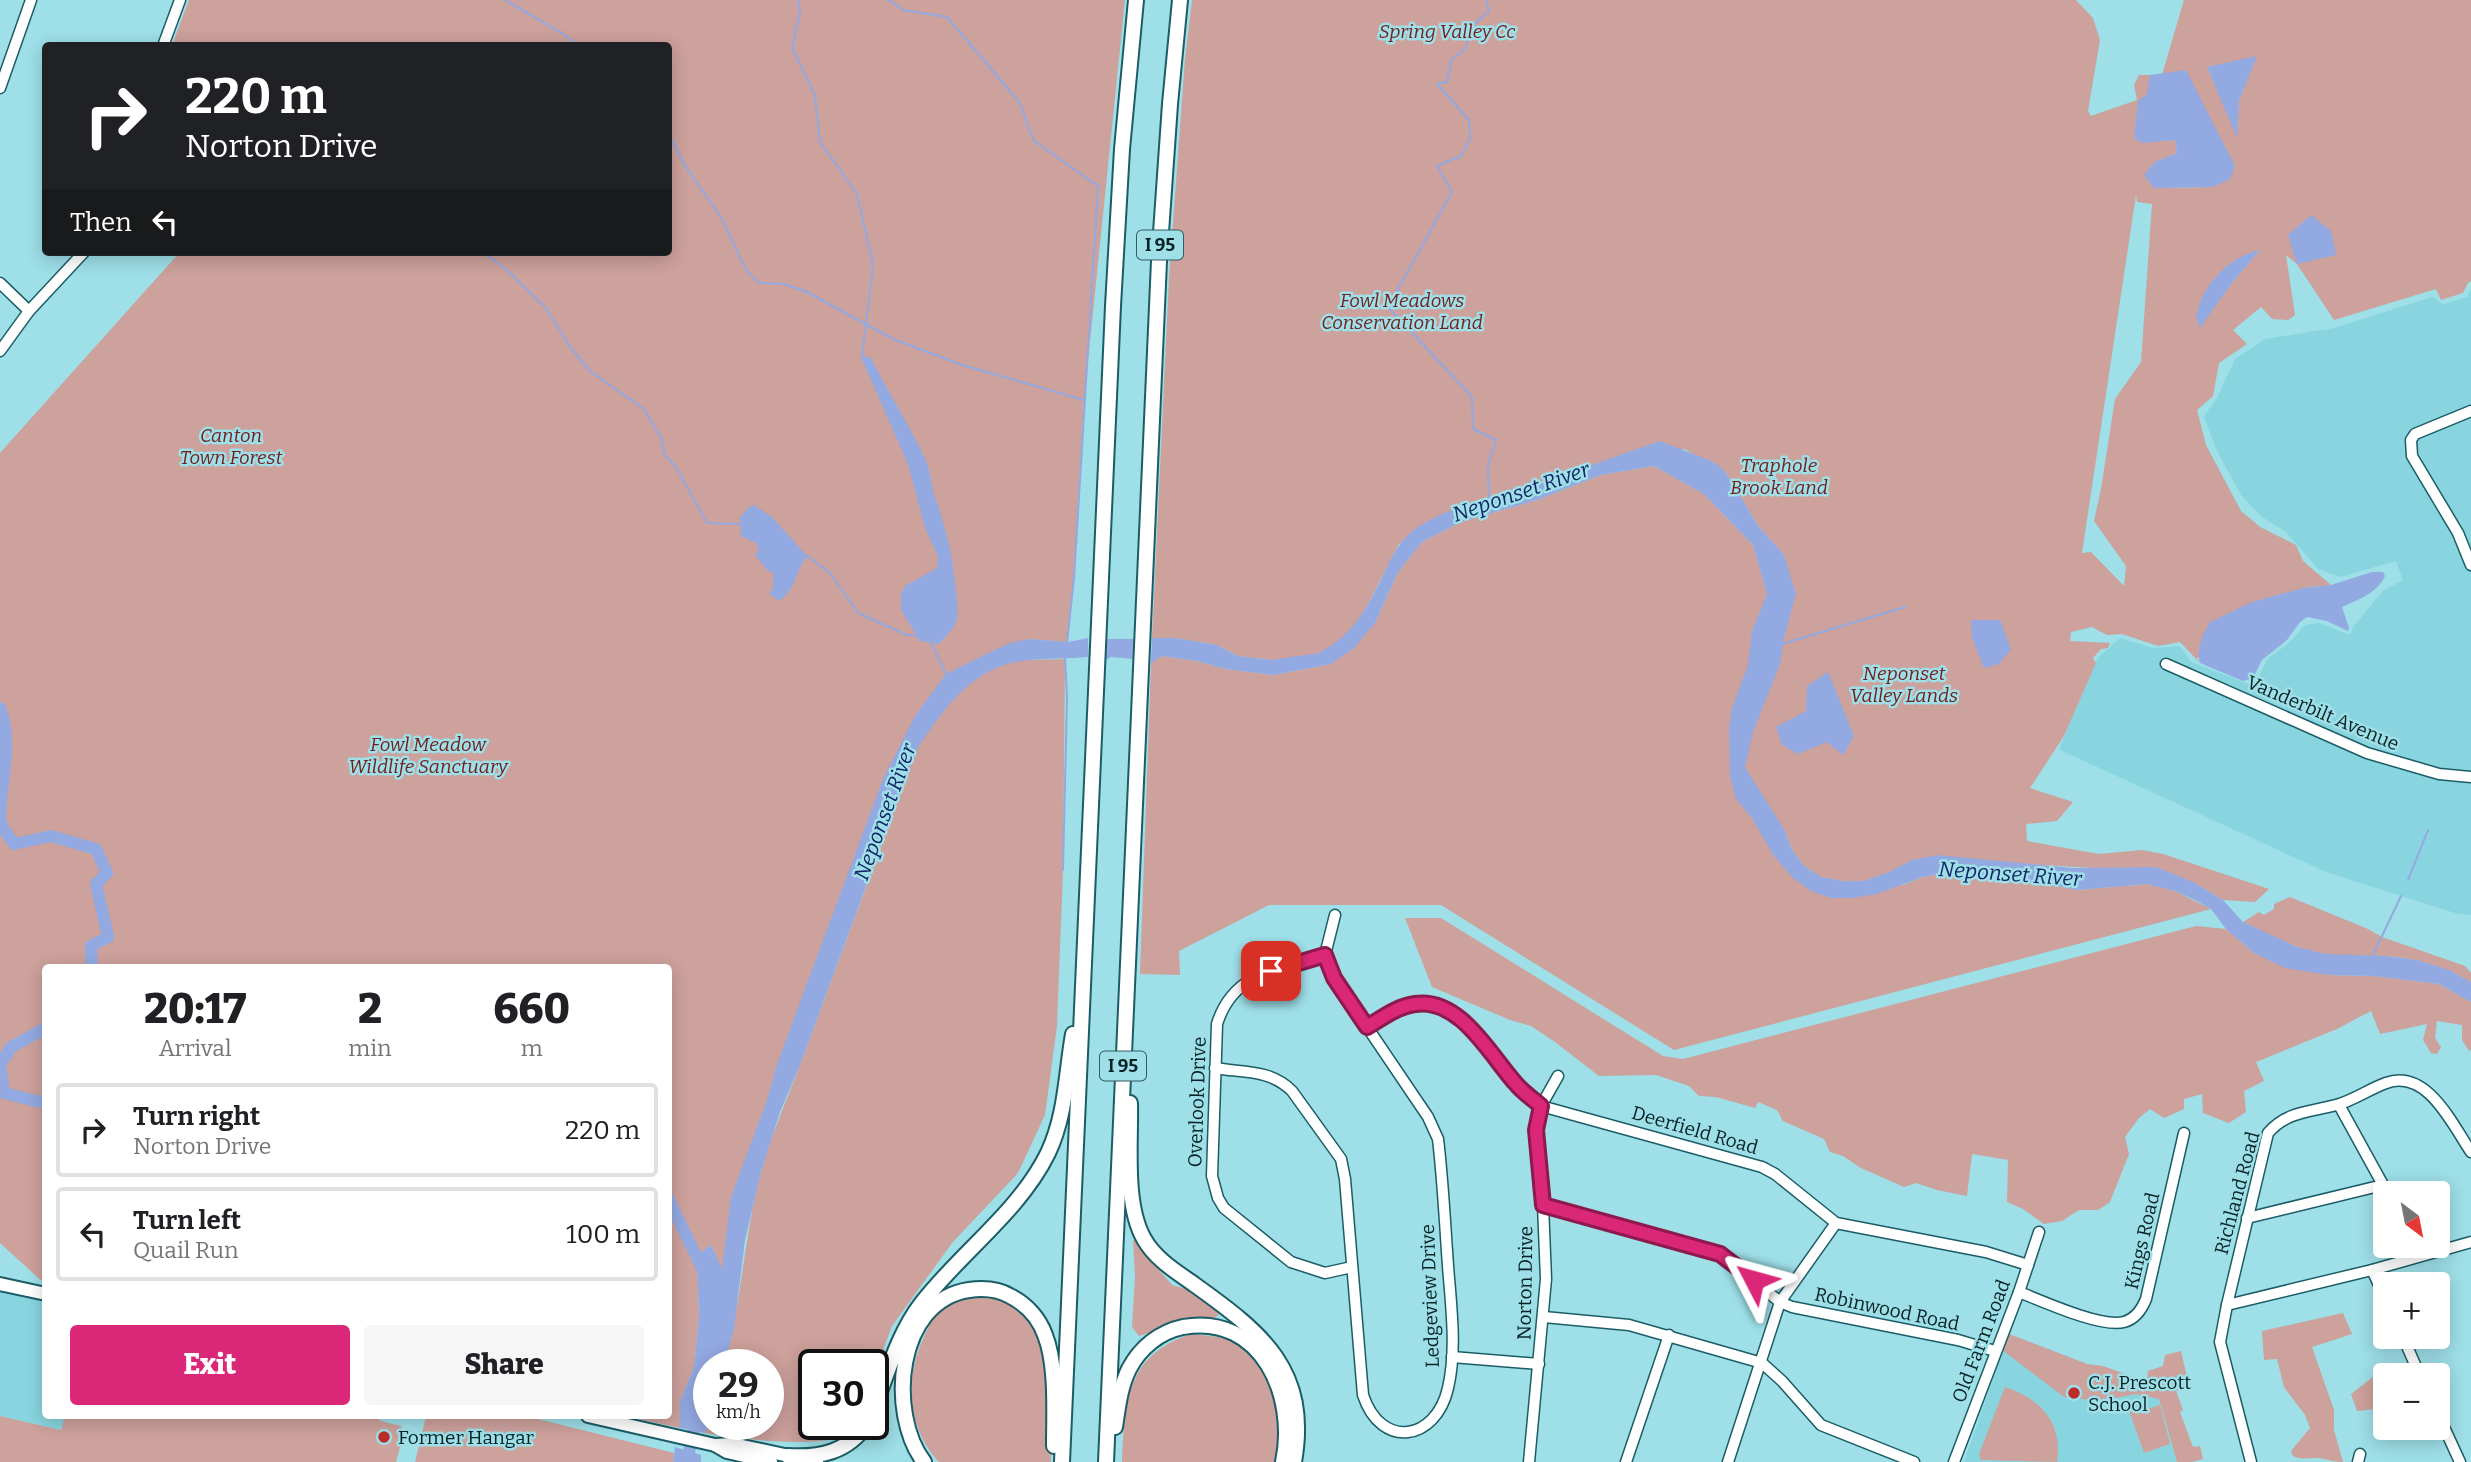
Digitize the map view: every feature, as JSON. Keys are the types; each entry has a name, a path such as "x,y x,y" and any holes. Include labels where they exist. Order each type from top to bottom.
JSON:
{"highway":[{"name":"I 95","path":"1062,1462 1117,227 1136,0"},
{"name":"I 95","path":"1106,1462 1159,261 1180,0"},
{"path":"889,1370 914,1314 1023,1192 1047,1154 1058,1128 1084,977"},
{"path":"1124,1036 1130,1091 1133,1199 1139,1230 1157,1256 1243,1320 1273,1353 1287,1379 1295,1409 1297,1440 1294,1462"},
{"path":"924,1462 911,1440 903,1406 903,1377 909,1349 918,1327 935,1306 955,1293 979,1289 999,1291 1018,1300 1032,1314 1045,1334 1051,1361 1054,1462"},
{"path":"1106,1462 1123,1386 1134,1362 1147,1346 1165,1333 1200,1326 1224,1329 1241,1337 1256,1349 1270,1368 1285,1414 1283,1462"},
{"path":"788,1456 816,1456 834,1451 853,1440"}],"main road":[{"path":"0,1284 42,1293"},
{"path":"601,1419 715,1445 733,1444 817,1462"},
{"path":"715,1445 727,1452 771,1462"}],"street":[{"path":"0,88 31,0"},
{"path":"164,42 180,0"},
{"path":"0,351 29,311 80,256"},
{"path":"0,283 29,311"},
{"path":"2471,411 2415,434 2411,440 2412,456 2458,533 2471,565"},
{"name":"Vanderbilt Avenue","path":"2166,664 2367,753 2439,774 2471,777"},
{"path":"1325,955 1335,915"},
{"name":"Ledgeview Drive","path":"1215,1068 1259,1072 1284,1083 1341,1159 1345,1179 1363,1395 1367,1409 1382,1426 1405,1433 1415,1431 1432,1421 1440,1409 1448,1389 1452,1357 1452,1312 1438,1139 1428,1117 1334,978 1325,955"},
{"name":"Overlook Drive","path":"1325,955 1256,976 1238,987 1222,1009 1217,1024 1212,1176 1218,1198 1224,1208 1291,1262 1325,1273 1352,1267"},
{"path":"1367,1027 1385,1016 1415,1004 1437,1006 1462,1020 1517,1086 1541,1106 1558,1076"},
{"name":"Richland Road","path":"2251,1462 2220,1342 2268,1133 2283,1118 2339,1105 2387,1083 2405,1081 2417,1085 2437,1101 2471,1152"},
{"path":"2339,1105 2382,1181"},
{"name":"Norton Drive","path":"1529,1462 1546,1279 1536,1130 1541,1106"},
{"name":"Deerfield Road","path":"1541,1106 1762,1167 1775,1174 1836,1223 1986,1252 2028,1265"},
{"name":"Kings Road","path":"2019,1292 2111,1323 2130,1319 2142,1309 2184,1133"},
{"path":"2247,1218 2373,1192"},
{"name":"Robinwood Road","path":"1543,1205 1720,1254 1780,1302 1791,1307 1958,1340 1995,1351"},
{"path":"1728,1462 1780,1302 1836,1223"},
{"name":"Old Farm Road","path":"1954,1462 2039,1232"},
{"path":"2450,1246 2471,1242"},
{"path":"2227,1305 2372,1270 2404,1258"},
{"path":"1544,1317 1629,1325 1762,1363 1821,1425 1914,1462"},
{"path":"1626,1462 1669,1335"},
{"path":"1452,1357 1539,1364"},
{"path":"2450,1440 2460,1462"}],"shaded area":[{"path":"2471,289 2471,915 2458,914 2326,872 2060,750 2098,658 2120,638 2153,648 2180,646 2191,662 2254,686 2268,658 2288,644 2305,625 2319,623 2350,635 2353,627 2383,591 2403,580 2396,561 2340,577 2318,569 2286,532 2262,517 2241,495 2216,449 2204,416 2217,398 2235,359 2265,339 2334,328 2432,297 2443,304 2467,297"},
{"path":"0,1290 42,1301 42,1419 64,1419 62,1430 0,1416"},
{"name":"C.J. Prescott School","path":"2009,1334 2087,1364 2103,1366 2159,1399 2177,1462 1964,1462"}],"green space":[{"path":"189,0 1125,0 1084,400 1068,642 1028,639 1028,660 1065,659 1063,870 1057,1026 1045,1115 1018,1173 952,1243 892,1326 883,1349 798,1349 798,1440 830,1440 794,1442 759,1440 784,1440 784,1349 728,1349 755,1196 765,1157 887,831 784,1078 725,1285 711,1245 697,1255 699,1318 696,1349 693,1349 693,1369 680,1401 680,1428 638,1419 672,1419 672,964 42,964 42,1281 0,1243 0,453 176,256 672,256 672,42 173,42","holes":["933,613 951,630 939,644"]},
{"path":"1192,0 2076,0 2093,18 2100,40 2088,111 2091,116 2137,100 2134,85 2139,75 2150,75 2144,142 2175,140 2177,153 2155,162 2145,175 2154,188 2213,187 2186,71 2162,75 2184,0 2471,0 2471,281 2463,293 2441,300 2436,289 2334,320 2297,264 2286,255 2295,315 2288,320 2272,319 2261,307 2233,330 2247,344 2219,363 2213,396 2197,410 2206,445 2241,511 2260,527 2296,545 2303,561 2331,585 2303,588 2284,595 2197,658 2200,663 2180,642 2158,646 2122,634 2107,635 2092,627 2071,632 2070,641 2110,643 2108,648 2101,649 2093,658 2096,663 2064,736 2030,788 2073,802 2057,821 2026,824 2027,841 2099,854 2142,850 2163,854 2269,889 2255,902 2223,900 2193,882 2112,869 2005,863 1887,873 1863,881 1842,881 1821,877 1804,866 1792,850 1785,831 1793,878 1903,885 1944,873 2006,882 2048,884 2077,890 2147,884 2175,891 2211,909 1674,1050 1441,905 1269,905 1179,951 1180,975 1140,974 1151,663 1162,656 1197,661 1225,669 1274,675 1331,664 1375,623 1398,572 1422,542 1461,522 1537,500 1601,475 1654,466 1704,494 1753,545 1767,593 1784,555 1759,527 1726,473 1709,460 1685,449 1567,472 1399,544 1363,614 1346,635 1330,648 1283,668 1272,660 1238,656 1217,645 1176,638 1152,638 1169,278 1185,59","holes":["2256,57 2239,101 2237,136 2207,67","2136,195 2137,202 2152,204 2141,362 2115,399 2094,521 2126,566 2124,586 2091,552 2082,553","2259,251 2200,327 2196,317 2202,298"]},
{"path":"2290,897 2382,937 2465,966 2471,973 2471,982 2439,967 2406,958 2313,952 2282,941 2243,922 2259,912 2264,915 2274,909 2274,904"},
{"path":"1405,918 1441,918 1663,1056 1683,1059 2196,926 2226,929 2254,953 2329,975 2374,976 2439,984 2471,1002 2471,1050 2469,1051 2462,1040 2462,1025 2437,1021 2435,1038 2441,1047 2437,1054 2431,1053 2423,1040 2427,1024 2380,1034 2371,1011 2337,1029 2256,1062 2264,1081 2244,1091 2246,1112 2229,1123 2203,1113 2202,1094 2184,1099 2184,1109 2164,1118 2150,1109 2139,1118 2125,1137 2129,1154 2110,1202 2098,1210 2079,1210 2062,1221 2044,1224 2023,1209 2007,1202 2008,1160 1972,1154 1967,1196 1916,1183 1904,1187 1830,1152 1824,1139 1783,1121 1777,1110 1758,1102 1755,1108 1716,1097 1699,1096 1689,1086 1656,1075 1599,1076 1531,1026 1510,1020 1432,987"},
{"path":"1133,1240 1138,1241 1145,1254 1172,1285 1193,1291 1222,1312 1212,1320 1167,1327 1139,1336 1132,1327 1135,1276"},
{"path":"981,1296 1004,1298 1022,1309 1037,1328 1045,1349 1051,1462 939,1462 921,1435 912,1404 912,1387 913,1371 923,1339 940,1311 964,1299"},
{"path":"2343,1313 2352,1334 2312,1347 2334,1410 2334,1430 2343,1462 2293,1456 2291,1451 2310,1428 2305,1415 2284,1387 2277,1359 2264,1360 2262,1331"},
{"path":"1191,1334 1234,1341 1263,1372 1270,1384 1277,1408 1277,1462 1122,1462 1128,1401 1141,1368 1169,1343"},
{"path":"2009,1334 2087,1364 2103,1366 2147,1382 2148,1371 2163,1366 2165,1355 2181,1351 2189,1386 2176,1391 2183,1410 2180,1412 2193,1447 2200,1446 2203,1459 2177,1462 2159,1399 2136,1394 2100,1401 2064,1397 2002,1350"},
{"path":"2373,1377 2373,1409 2357,1411 2351,1394"},
{"path":"2005,1387 2029,1398 2047,1414 2056,1436 2057,1462 1981,1460 1979,1454"},
{"path":"2135,1402 2138,1412 2160,1405 2170,1444 2144,1453 2127,1405"},
{"path":"0,1416 61,1430 64,1419 379,1419 401,1426 403,1436 396,1462 0,1462"},
{"path":"425,1419 538,1419 674,1453 673,1462 415,1462"}],"water":[{"path":"2257,56 2239,101 2237,138 2207,67"},
{"path":"2186,70 2235,166 2230,179 2213,187 2154,188 2144,175 2155,162 2177,153 2175,140 2142,143 2134,138 2138,101 2147,94 2150,75"},
{"path":"2311,215 2331,231 2336,255 2297,264 2288,235"},
{"path":"2260,250 2231,284 2200,328 2196,317 2208,287 2231,263"},
{"path":"860,355 871,358 928,466 949,545 957,602 955,625 939,644 920,641 901,610 901,594 905,586 937,568 938,556 925,528 908,464"},
{"path":"1660,441 1718,465 1726,473 1759,527 1784,555 1796,594 1780,664 1753,732 1745,767 1785,831 1792,850 1804,866 1821,877 1842,881 1863,881 1887,873 1912,860 1937,855 2073,868 2156,867 2193,882 2223,900 2243,922 2297,947 2326,954 2417,960 2449,970 2471,982 2471,1002 2439,984 2374,976 2329,975 2285,968 2254,953 2226,929 2211,909 2175,891 2147,884 2077,890 2048,884 2006,882 1944,873 1923,877 1877,894 1853,898 1831,898 1811,891 1793,878 1773,855 1752,818 1736,799 1730,776 1729,728 1732,708 1748,665 1752,631 1767,594 1753,545 1704,494 1654,466 1601,475 1537,500 1461,522 1422,542 1398,572 1375,623 1354,648 1331,664 1274,675 1225,669 1197,661 1162,656 1151,663 1152,638 1176,638 1217,645 1238,656 1272,660 1283,667 1303,660 1333,645 1354,624 1373,596 1399,546 1408,535 1426,522 1451,510 1519,491"},
{"path":"754,505 772,517 807,556 789,592 779,601 769,593 773,589 773,571 769,572 755,555 759,550 756,543 741,536 740,517"},
{"path":"2372,572 2383,572 2385,576 2377,587 2366,595 2342,607 2348,631 2327,621 2307,617 2287,640 2262,660 2253,678 2243,681 2200,663 2198,654 2202,637 2210,622 2252,602 2303,588 2331,585"},
{"path":"1971,620 2000,620 2011,649 1999,664 1984,668 1972,638"},
{"path":"1088,638 1088,657 1036,659 992,670 962,691 916,751 800,1065 780,1112 761,1172 745,1240 734,1329 728,1349 696,1349 699,1318 697,1255 711,1245 722,1269 731,1197 767,1100 777,1064 883,779 915,716 946,674 1010,643 1028,639 1068,642"},
{"path":"1106,639 1134,639 1134,659 1111,657 1106,660"},
{"path":"1828,672 1854,736 1843,755 1827,742 1798,754 1782,745 1776,727 1806,711 1807,686"},
{"path":"693,1369 693,1431 680,1428 680,1401"},
{"path":"675,1447 701,1455 701,1462 673,1462"}],"waterway":[{"path":"505,0 574,42"},
{"path":"798,0 800,13 792,47 815,96 820,142 857,194 873,265 862,356"},
{"path":"889,0 903,10 947,17 1020,103 1033,140 1098,186 1074,578 1067,643"},
{"path":"1486,0 1489,11 1472,26 1465,49 1452,59 1447,82 1437,84 1469,120 1470,138 1461,156 1437,166 1452,192 1388,307 1472,397 1473,429 1496,440 1488,466 1489,499"},
{"path":"672,141 686,167 722,219 746,270 759,283 784,284 807,292 893,339 962,365 1084,400"},
{"path":"488,256 546,308 570,347 590,371 644,409 661,438 664,454 676,467 707,523 742,524"},
{"path":"806,555 831,574 858,613 907,635 917,636"},
{"path":"1782,644 1905,607"},
{"path":"931,643 947,676"},
{"path":"1063,870 1067,697 1065,658"},
{"name":"Neponset River","path":"1263,667 1314,660"},
{"path":"0,708 6,736 0,819 2,826 14,844 51,836 96,849 107,873 96,884 108,937 91,946 92,964"},
{"path":"2408,880 2428,830"},
{"path":"2373,955 2401,896"},
{"path":"42,1030 11,1047 0,1065 4,1093 42,1101"},
{"path":"672,1206 703,1270"},
{"name":"Neponset River","path":"687,1462 693,1433"}],"place":[{"name":"C.J. Prescott School","path":"2074,1393"},
{"name":"Former Hangar","path":"384,1437"}],"route":[{"path":"1271,971 1325,955 1334,978 1367,1027 1401,1008 1415,1004 1437,1006 1462,1020 1517,1086 1541,1106 1536,1130 1543,1205 1720,1254 1754,1280"}],"park label":[{"name":"Spring Valley Cc","path":"1447,31"},
{"name":"Fowl Meadows Conservation Land","path":"1402,311"},
{"name":"Canton Town Forest","path":"231,446"},
{"name":"Traphole Brook Land","path":"1779,476"},
{"name":"Neponset Valley Lands","path":"1904,684"},
{"name":"Fowl Meadow Wildlife Sanctuary","path":"428,755"}]}
